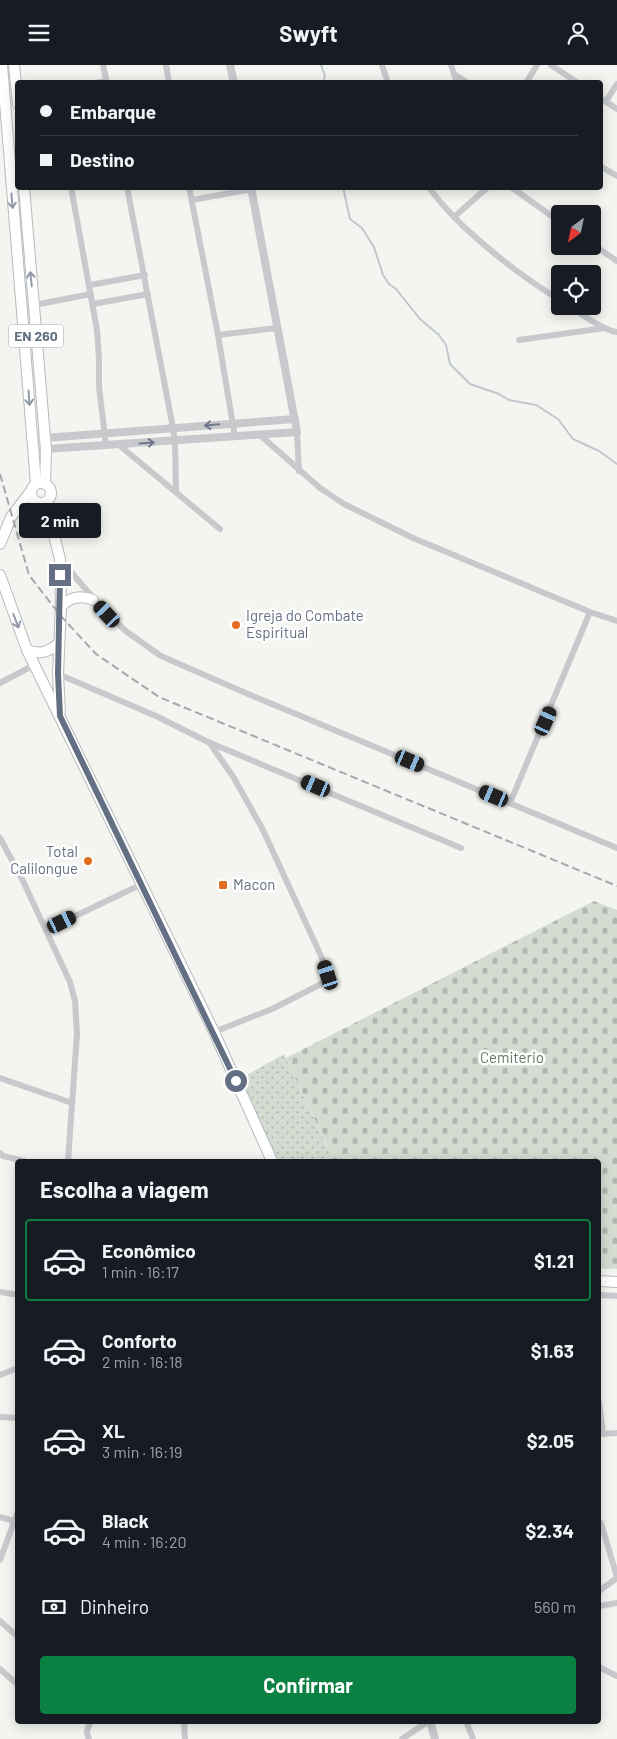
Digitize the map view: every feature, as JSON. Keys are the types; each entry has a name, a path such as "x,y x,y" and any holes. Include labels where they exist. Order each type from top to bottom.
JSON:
{"main road":[{"name":"EN 260","path":"2,65 31,439 37,487"},
{"path":"14,65 15,80"},
{"name":"EN 260","path":"24,190 46,450 37,487"},
{"path":"16,242 27,241"},
{"path":"27,373 39,372"},
{"path":"37,487 50,489 51,495 48,501 42,503 33,500 37,487"},
{"path":"0,544 12,517 37,487"},
{"path":"42,503 54,535 60,559 61,606 58,674 60,716"},
{"path":"0,516 12,517"},
{"path":"0,575 27,650 214,1031 271,1159"},
{"path":"61,606 74,598 93,599"},
{"path":"27,650 39,654 52,649 59,643"},
{"path":"601,1281 617,1282"}],"street":[{"path":"103,65 106,80"},
{"path":"166,65 168,80"},
{"path":"230,65 233,80"},
{"path":"382,65 387,80"},
{"path":"451,65 456,80"},
{"path":"528,80 537,65"},
{"path":"551,65 561,67 575,80"},
{"path":"454,74 463,80"},
{"path":"617,84 603,99 617,109"},
{"path":"603,168 617,176"},
{"path":"72,190 90,285 98,340 99,387 106,446"},
{"path":"128,190 173,428 176,492"},
{"path":"190,190 218,335 235,437"},
{"path":"192,199 240,190"},
{"path":"251,190 295,419 299,471"},
{"path":"432,190 454,217 502,260 551,295"},
{"path":"454,217 485,190"},
{"path":"515,190 551,216"},
{"path":"601,250 617,261"},
{"path":"90,285 145,275"},
{"path":"34,305 91,294"},
{"path":"93,304 148,294"},
{"path":"584,315 605,328 617,332"},
{"path":"218,335 277,327"},
{"path":"519,340 605,328"},
{"path":"31,439 295,419"},
{"path":"32,450 297,432"},
{"path":"260,435 320,488 344,504 382,524 590,612 617,621"},
{"path":"119,445 220,529"},
{"path":"60,559 78,578 93,599 127,632 161,656 617,848"},
{"path":"510,803 553,705 590,612"},
{"path":"0,683 34,665"},
{"path":"58,674 156,716 208,742 461,848"},
{"path":"208,742 234,778 263,830 328,975 323,983 272,1009 214,1031"},
{"path":"0,838 23,881 70,982 75,1001 77,1034 68,1159"},
{"path":"46,930 142,884"},
{"path":"0,1078 72,1103"},
{"path":"0,1153 3,1156 16,1159"},
{"path":"0,1292 15,1294"},
{"path":"601,1295 617,1295"},
{"path":"0,1375 15,1369"},
{"path":"0,1417 15,1418"},
{"path":"601,1434 617,1433"},
{"path":"0,1517 15,1522"},
{"path":"601,1523 617,1577 601,1589"},
{"path":"0,1560 15,1524"},
{"path":"601,1606 617,1603"},
{"path":"0,1621 15,1634"},
{"path":"601,1668 617,1676"},
{"path":"0,1669 15,1682"},
{"path":"89,1739 86,1735 90,1724"},
{"path":"184,1724 185,1739"},
{"path":"402,1739 425,1724"},
{"path":"431,1724 434,1739"},
{"path":"467,1724 472,1739"}],"green space":[{"name":"Cemiterio","path":"594,901 617,910 617,1269 601,1268 601,1159 333,1159 286,1058"},
{"path":"284,1054 333,1159 271,1159 236,1081"}],"waterway":[{"path":"321,65 325,76 324,80"},
{"path":"344,190 350,219 362,228 374,247 383,275 420,319 439,335 446,345 450,364 470,384 499,394 509,400 536,405 558,419 573,439 599,451 617,464"}],"railway":[{"path":"0,474 29,575 60,615 96,654 159,697 617,886"}],"place":[{"name":"Igreja do Combate Espiritual","path":"236,625"},
{"name":"Total Calilongue","path":"88,861"},
{"name":"Macon","path":"223,885"}],"route":[{"path":"60,575 61,606 58,674 60,716 214,1031 236,1081"}]}
